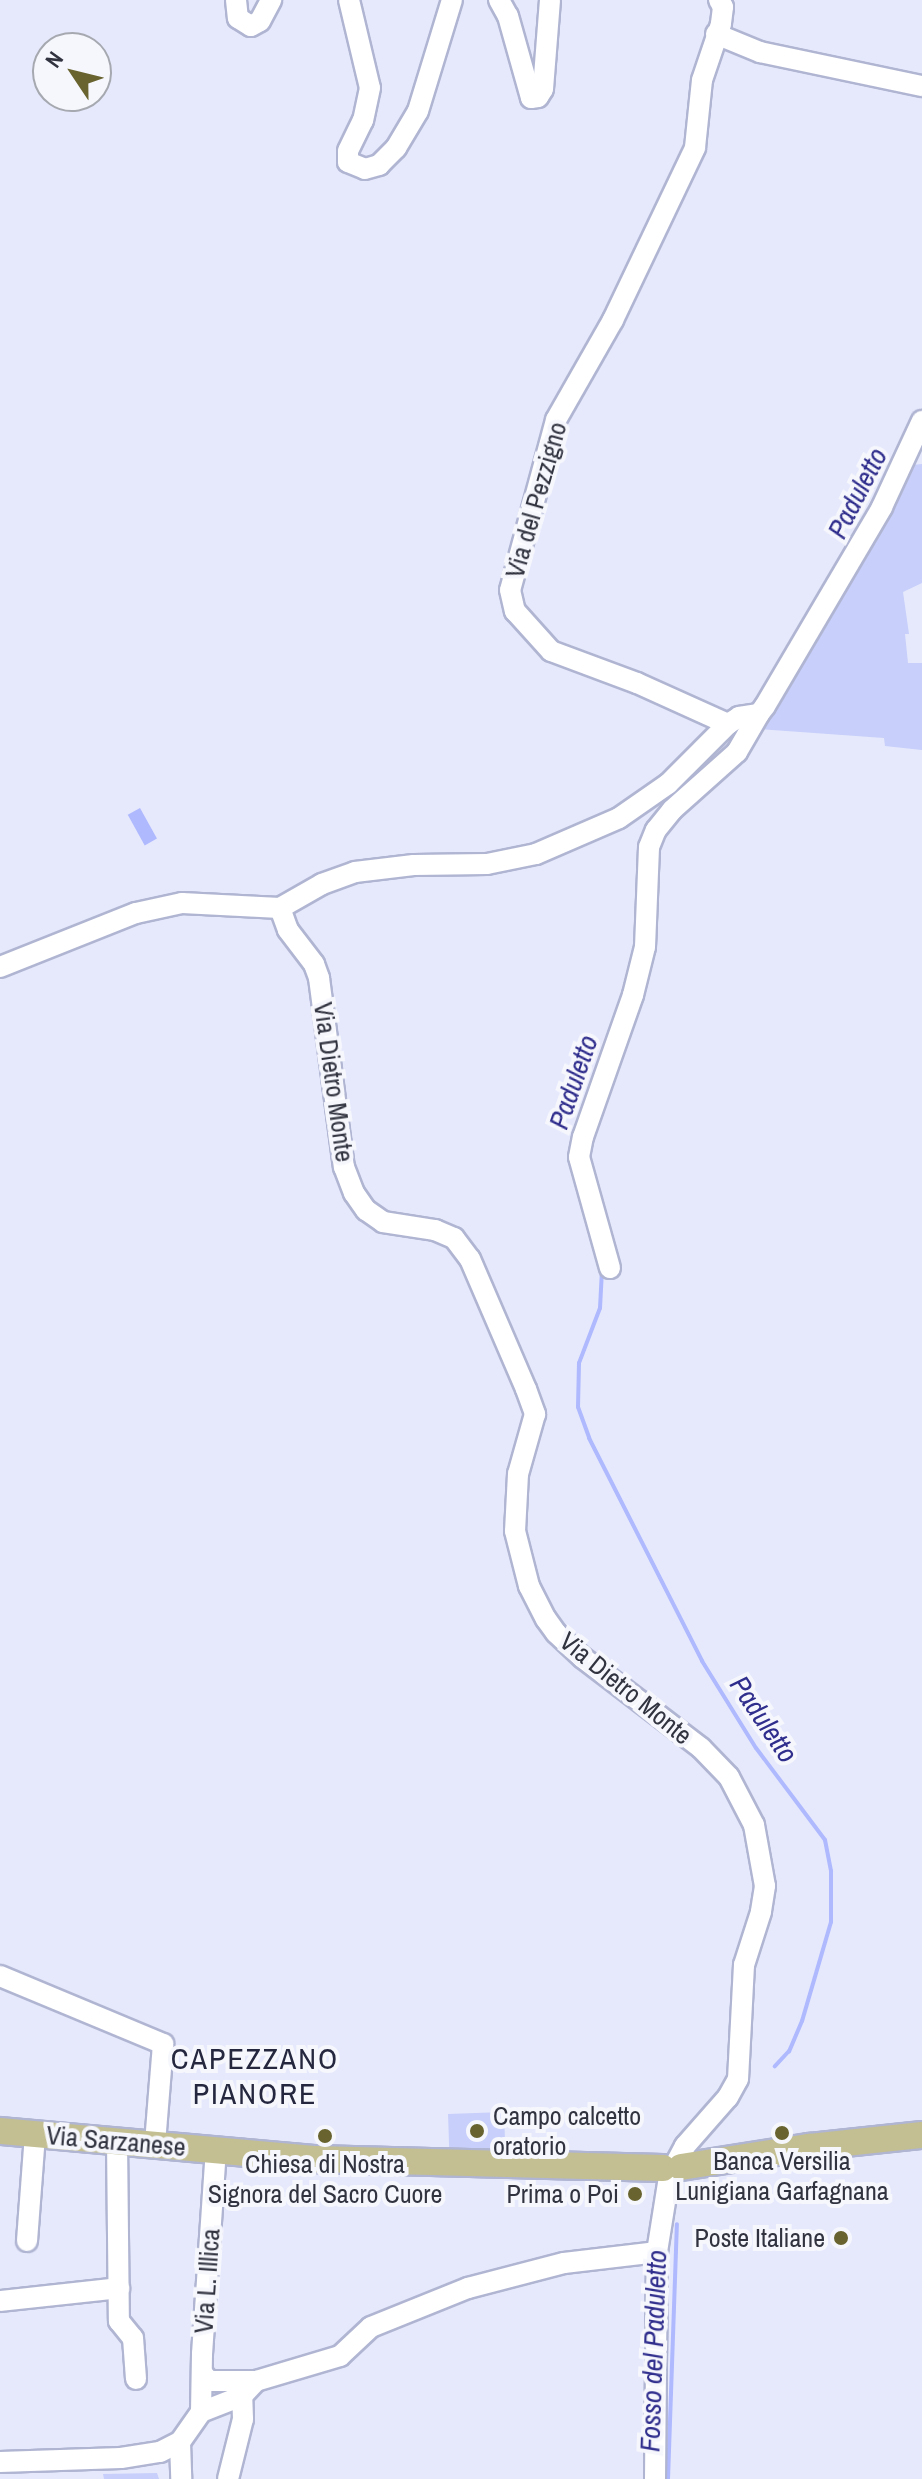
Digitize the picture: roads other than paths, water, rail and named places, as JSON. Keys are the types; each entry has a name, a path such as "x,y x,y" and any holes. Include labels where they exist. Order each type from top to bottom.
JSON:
{"main road":[{"name":"Via Sarzanese","path":"0,2131 315,2159 673,2168 809,2147 922,2135"}],"street":[{"path":"236,0 238,18 251,26 260,21 271,0"},
{"path":"349,0 370,88 363,120 348,151 348,162 365,169 379,165 396,148 418,111 452,0"},
{"path":"499,0 508,16 531,98 538,97 543,89 550,0"},
{"path":"708,0 716,34 760,52 922,86"},
{"name":"Via del Pezzigno","path":"719,0 723,7 702,80 695,148 613,320 556,420 510,590 515,611 551,651 745,718"},
{"path":"0,967 136,913 182,903 280,908 307,891 355,872 414,865 487,864 536,854 635,809 745,718 874,523 922,421"},
{"path":"610,1268 579,1157 583,1137 633,995 645,947 649,847 656,830 672,810 737,752 745,718"},
{"name":"Via Dietro Monte","path":"280,908 288,930 314,964 319,978 344,1167 354,1193 366,1210 383,1222 435,1230 454,1238 470,1259 526,1389 535,1414 518,1474 513,1511 529,1586 540,1608 556,1633 583,1658 685,1734 719,1767 738,1792 754,1825 765,1886 761,1912 744,1965 738,2079 728,2097 685,2146 673,2168"},
{"path":"0,1976 163,2044 155,2143"},
{"path":"27,2241 35,2134"},
{"path":"117,2140 119,2321 133,2338 136,2379"},
{"name":"Via L. Illica","path":"201,2412 216,2150"},
{"path":"655,2479 657,2252 673,2168"},
{"path":"0,2462 121,2458 160,2452 180,2442 201,2412 249,2388 340,2356 371,2327 468,2288 564,2263 657,2252"},
{"path":"0,2301 119,2288"},
{"path":"203,2374 209,2381 249,2388"},
{"path":"228,2479 249,2388"},
{"path":"180,2442 181,2479"}],"waterway":[{"name":"Paduletto","path":"602,1270 600,1308 579,1363 578,1407 589,1438 702,1661 756,1748 825,1840 831,1871 831,1922 802,2021 789,2051 775,2066"},
{"name":"Fosso del Paduletto","path":"668,2479 677,2224"}],"place":[{"name":"Campo calcetto oratorio","path":"477,2131"},
{"name":"Banca Versilia Lunigiana Garfagnana","path":"782,2133"},
{"name":"Chiesa di Nostra Signora del Sacro Cuore","path":"325,2136"},
{"name":"Prima o Poi","path":"635,2194"},
{"name":"Poste Italiane","path":"841,2238"}],"district":[{"name":"CAPEZZANO PIANORE","path":"255,2075"}]}
